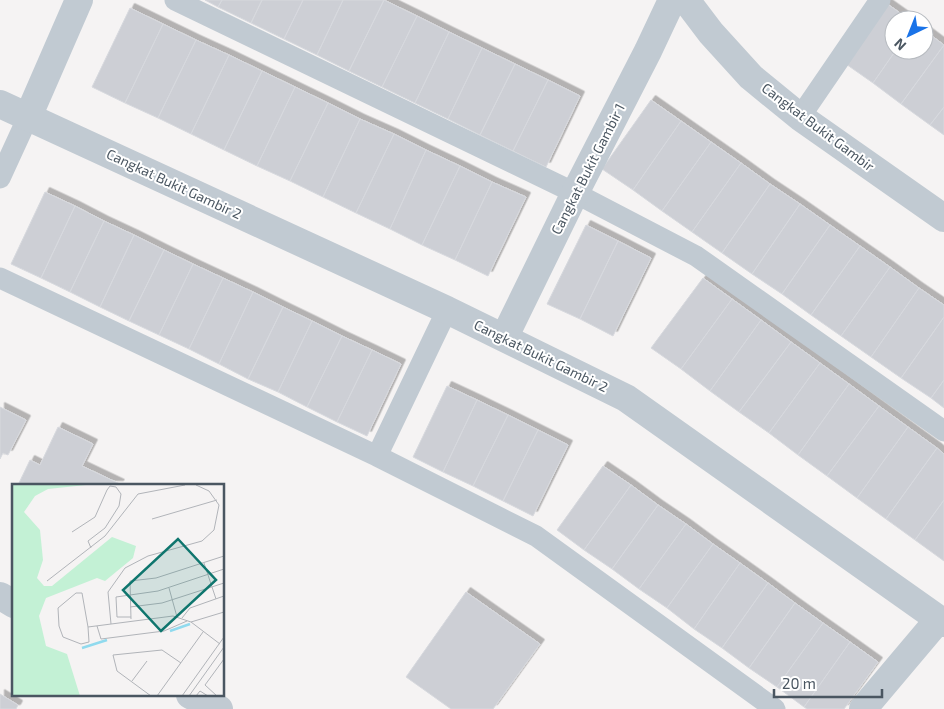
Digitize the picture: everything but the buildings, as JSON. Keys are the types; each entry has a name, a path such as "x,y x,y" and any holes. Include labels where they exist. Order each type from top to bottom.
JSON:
{"street":[{"path":"28,117 80,0"},
{"name":"Cangkat Bukit Gambir 1","path":"504,338 672,0"},
{"name":"Cangkat Bukit Gambir","path":"686,0 711,33 751,77 800,117 944,218"},
{"name":"Cangkat Bukit Gambir 2","path":"0,104 447,310 626,398 942,618 863,709"},
{"path":"0,596 12,603"},
{"path":"192,696 219,709"}],"lane":[{"path":"175,0 575,193 696,256 944,431"},
{"path":"800,117 880,0"},
{"path":"0,178 28,117"},
{"path":"0,278 377,456 536,536 775,709"},
{"path":"377,456 447,310"}]}
